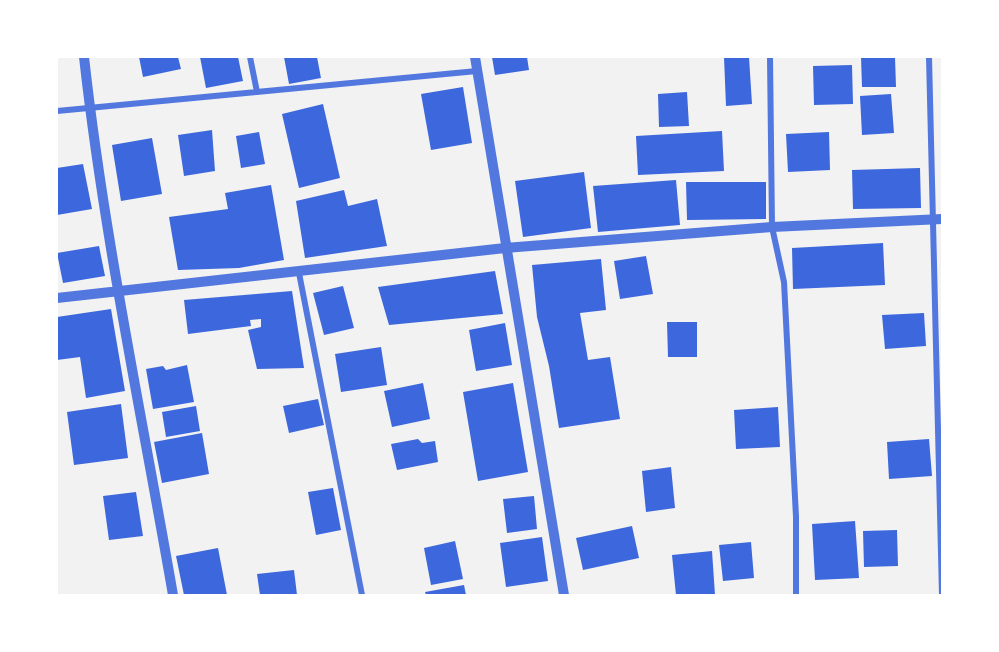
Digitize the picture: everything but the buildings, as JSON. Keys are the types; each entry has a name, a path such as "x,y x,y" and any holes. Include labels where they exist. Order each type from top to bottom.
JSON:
{"street":[{"path":"84,57 120,291 173,595"},
{"path":"250,57 258,92"},
{"path":"475,57 564,595"},
{"path":"770,57 772,227 784,282 796,517 796,595"},
{"path":"929,57 937,219 942,595"},
{"path":"57,111 477,71"},
{"path":"57,298 299,273 505,248 772,227 937,219"},
{"path":"299,273 362,595"}]}
